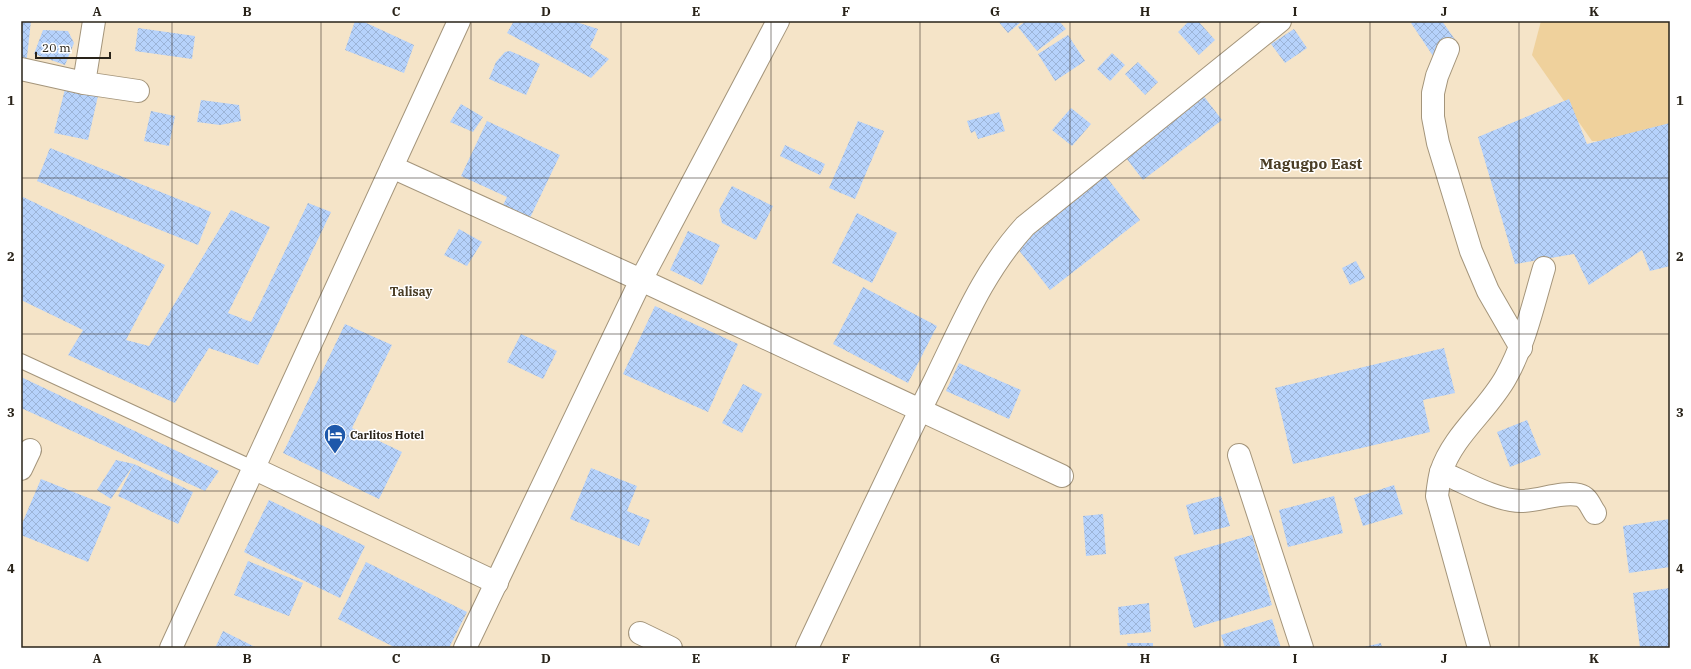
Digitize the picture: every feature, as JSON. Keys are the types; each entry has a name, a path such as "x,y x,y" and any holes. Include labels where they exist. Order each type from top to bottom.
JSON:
{"street":[{"path":"84,83 94,21"},
{"path":"171,648 459,21"},
{"path":"465,648 641,280 778,21"},
{"path":"807,648 920,410 987,276 1006,248 1025,226 1280,21"},
{"path":"1448,49 1437,76 1433,93 1433,117 1438,143 1471,251 1488,291 1521,348"},
{"path":"21,69 84,83 138,91"},
{"path":"392,167 641,280 1062,476"},
{"path":"1479,648 1437,496 1441,472 1453,448 1489,404 1506,378 1521,348 1544,268"},
{"path":"21,470 30,450"},
{"path":"1239,455 1302,648"},
{"path":"253,468 497,583"},
{"path":"1441,472 1497,496 1520,502 1571,494 1580,495 1586,498 1594,513"},
{"path":"640,634 671,648"}],"lane":[{"path":"21,361 253,468"}],"shaded area":[{"path":"1541,21 1670,21 1670,143 1592,141 1532,55"}],"building":[{"path":"21,21 31,21 26,66 21,66"},
{"path":"355,21 362,21 414,45 404,73 345,50"},
{"path":"514,21 573,21 598,29 590,47 609,59 591,78 507,33"},
{"path":"998,21 1022,21 1008,33"},
{"path":"1026,21 1059,21 1066,29 1037,51 1018,27"},
{"path":"1189,21 1198,21 1215,40 1199,55 1178,32"},
{"path":"1414,21 1442,21 1456,41 1433,56 1411,23"},
{"path":"138,28 195,36 192,59 135,51"},
{"path":"1294,29 1307,48 1285,63 1271,44"},
{"path":"43,30 68,31 74,43 65,65 34,54"},
{"path":"1068,35 1085,61 1055,81 1038,54"},
{"path":"510,51 540,64 526,95 489,79 496,62 505,52"},
{"path":"1112,53 1125,65 1110,81 1097,69"},
{"path":"1138,62 1158,82 1145,95 1125,74"},
{"path":"65,89 98,96 88,140 54,133"},
{"path":"1199,90 1222,120 1143,180 1120,150"},
{"path":"1569,99 1587,144 1670,123 1670,266 1650,271 1642,250 1589,285 1574,254 1515,264 1478,137"},
{"path":"201,100 239,105 241,121 220,125 197,122"},
{"path":"461,104 483,117 473,132 450,122"},
{"path":"1071,108 1091,124 1072,146 1052,130"},
{"path":"151,111 175,116 169,146 144,141"},
{"path":"999,112 1005,131 978,139 975,131 971,133 967,121"},
{"path":"487,121 560,155 528,222 501,209 507,197 461,176"},
{"path":"858,121 884,131 855,199 829,188"},
{"path":"785,145 825,164 820,175 780,156"},
{"path":"50,148 211,212 198,245 37,181"},
{"path":"1104,174 1140,220 1050,290 1014,244"},
{"path":"732,186 773,206 756,240 722,223 719,210"},
{"path":"23,197 165,265 126,340 149,346 231,210 270,227 228,313 251,322 308,203 331,212 258,365 209,348 175,403 68,355 83,330 21,300 21,200"},
{"path":"857,213 897,233 872,283 832,263"},
{"path":"459,229 482,242 467,266 444,255"},
{"path":"688,231 720,245 702,285 670,270"},
{"path":"1356,261 1365,278 1350,285 1342,268"},
{"path":"863,287 937,326 908,383 833,344"},
{"path":"655,306 738,344 708,412 623,374"},
{"path":"345,324 392,345 352,428 402,452 379,499 283,453"},
{"path":"521,334 557,351 543,379 507,362"},
{"path":"1444,348 1455,393 1423,400 1430,432 1293,464 1275,388"},
{"path":"959,363 1021,390 1009,419 946,391"},
{"path":"21,377 219,471 205,491 21,408"},
{"path":"743,384 762,394 742,433 722,423"},
{"path":"1527,420 1541,455 1510,467 1497,432"},
{"path":"116,460 134,464 111,499 97,490"},
{"path":"134,464 193,492 178,524 118,496"},
{"path":"591,468 637,486 627,511 650,520 639,546 570,519"},
{"path":"41,479 111,507 88,562 21,535 21,526"},
{"path":"1394,485 1403,514 1363,526 1354,498"},
{"path":"1221,496 1230,526 1194,535 1186,505"},
{"path":"1334,496 1343,533 1288,547 1279,510"},
{"path":"269,500 365,546 340,598 244,552"},
{"path":"1103,514 1106,554 1086,556 1083,516"},
{"path":"1670,519 1670,567 1629,573 1623,526"},
{"path":"1252,535 1272,605 1194,628 1174,557"},
{"path":"248,561 303,583 289,616 234,595"},
{"path":"366,562 467,612 449,648 396,648 338,619"},
{"path":"1670,588 1670,648 1640,648 1633,593"},
{"path":"1149,603 1151,632 1120,635 1118,607"},
{"path":"1272,619 1281,648 1225,648 1221,635"},
{"path":"223,631 257,648 215,648"},
{"path":"1127,643 1153,643 1153,648 1128,648"},
{"path":"1381,643 1382,648 1364,648 1364,647"}],"place":[{"name":"Carlitos Hotel","path":"335,454"}],"district":[{"name":"Magugpo East","path":"1311,164"},
{"name":"Talisay","path":"411,292"}]}
